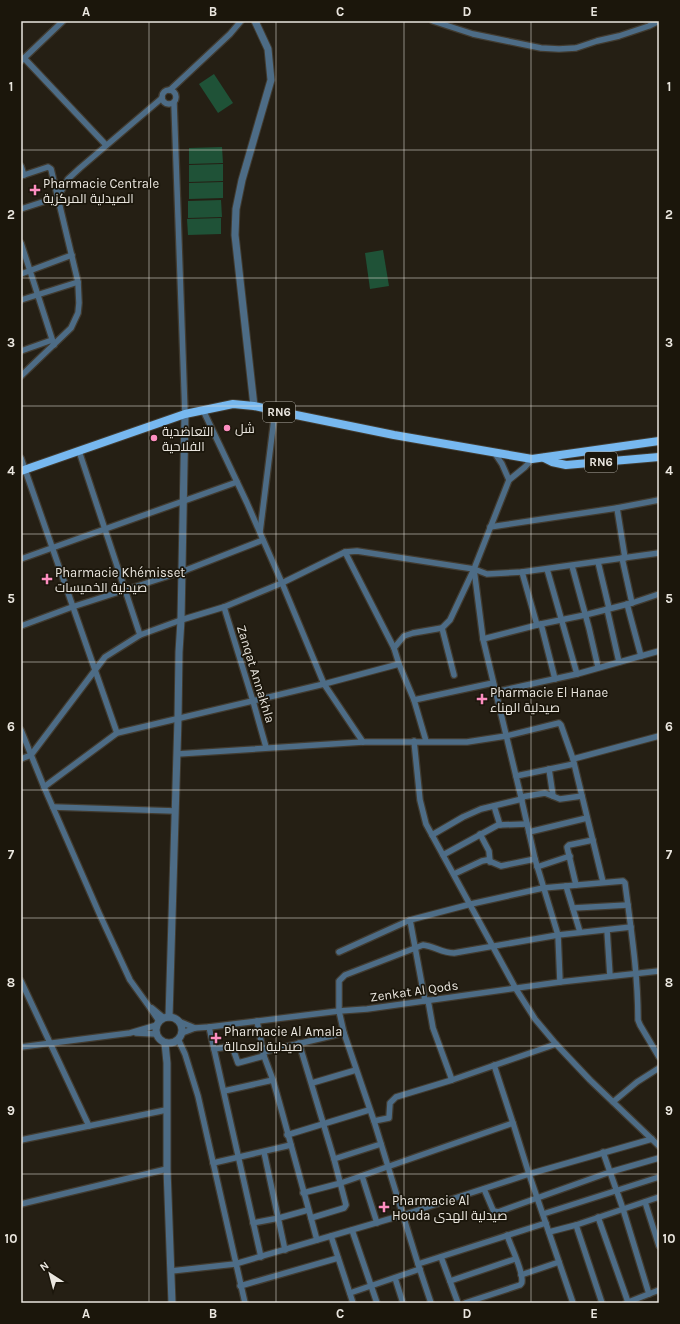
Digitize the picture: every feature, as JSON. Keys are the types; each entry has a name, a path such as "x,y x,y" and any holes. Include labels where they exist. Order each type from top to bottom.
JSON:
{"main road":[{"name":"RN6","path":"23,470 185,414 227,405 240,404 394,435 532,459 659,440"},
{"name":"RN6","path":"543,458 552,462 566,465 659,457"}],"street":[{"path":"63,21 23,60 106,145"},
{"path":"21,209 58,197 68,180 80,168 162,98 164,92 170,90 230,34 241,21"},
{"path":"254,406 237,254 235,220 242,180 272,80 268,49 255,21"},
{"path":"433,21 474,34 541,48 559,49 576,48 626,34 659,21"},
{"path":"156,1034 167,1020 169,996 178,719 178,652 181,620 185,414 174,103 176,96 174,92 170,90"},
{"path":"162,98 166,103 174,103"},
{"path":"21,166 22,175 49,167 51,169 78,282 79,303 76,320 71,328 53,343 21,376"},
{"path":"21,243 53,343"},
{"path":"21,274 72,255"},
{"path":"21,300 78,282"},
{"path":"21,351 53,343"},
{"path":"203,410 260,533 324,684 363,742"},
{"path":"260,533 275,411"},
{"path":"79,451 140,635"},
{"path":"494,452 502,464 509,480"},
{"path":"21,458 23,470 52,547 116,733"},
{"path":"394,648 399,643 401,638 407,635 442,628 450,620 474,569 509,480 532,459"},
{"path":"21,559 237,482"},
{"path":"490,527 617,508 659,500"},
{"path":"617,508 630,603 641,656"},
{"path":"21,626 181,572 263,540"},
{"path":"21,759 31,755 105,658 140,635 181,620 224,607 282,583 345,552 364,552 474,569 487,574 522,572 572,566 659,553"},
{"path":"345,552 394,648 414,700 426,741"},
{"path":"598,562 619,662"},
{"path":"572,566 598,667"},
{"path":"474,569 483,639 495,692 522,798 537,867 558,934 560,982"},
{"path":"547,569 576,674"},
{"path":"522,572 555,679"},
{"path":"483,639 585,615 659,594"},
{"name":"Zanqat Annakhla","path":"224,607 266,748"},
{"path":"442,628 454,675"},
{"path":"495,692 576,674 659,651"},
{"path":"44,787 116,733 324,684 399,664"},
{"path":"414,700 493,683"},
{"path":"177,754 363,742 467,742 506,736 559,723 561,725 573,762 603,882"},
{"path":"21,730 44,787 130,980 148,1005 167,1020 181,1026 180,1036 184,1054 198,1096 245,1303"},
{"path":"516,776 549,769 659,736"},
{"path":"414,741 421,808 426,824 516,989 535,1019 574,1064 659,1146"},
{"path":"549,769 553,796"},
{"path":"432,835 463,817 481,809 522,798 545,793 560,799 582,796"},
{"path":"494,806 500,825"},
{"path":"53,807 175,811"},
{"path":"529,832 587,818"},
{"path":"443,855 491,828 500,825 527,824"},
{"path":"480,834 488,851 490,862"},
{"path":"576,885 568,846 593,840"},
{"path":"537,867 570,856"},
{"path":"454,874 487,860 501,866 535,859"},
{"path":"339,952 410,920 471,904 543,888 623,881 625,882 636,973 638,1020 659,1057"},
{"path":"566,886 580,932"},
{"path":"573,908 628,905"},
{"path":"410,920 433,1028 452,1080"},
{"path":"431,1303 374,1121 344,1033 339,1010 339,981 342,977 423,945 448,953 558,934 631,927"},
{"path":"607,930 610,976"},
{"name":"Zenkat Al Qods","path":"195,1028 339,1010 367,1009 560,982 659,971"},
{"path":"22,985 89,1126"},
{"path":"130,1033 167,1020 195,1028"},
{"path":"256,1021 263,1054 273,1080 317,1240"},
{"path":"209,1027 261,1257"},
{"path":"168,1043 195,1028"},
{"path":"21,1047 130,1033 156,1034 160,1039 168,1043"},
{"path":"214,1049 232,1046 238,1063 299,1043 344,1033"},
{"path":"168,1043 166,1110 172,1303"},
{"path":"299,1043 324,1123 346,1205 345,1207 311,1218"},
{"path":"374,1121 389,1118 390,1103 396,1097 452,1080 556,1044"},
{"path":"494,1065 573,1303"},
{"path":"613,1102 637,1082 659,1068"},
{"path":"312,1083 356,1070"},
{"path":"224,1090 273,1080"},
{"path":"21,1140 166,1110"},
{"path":"287,1135 369,1110"},
{"path":"304,1193 362,1176 513,1123"},
{"path":"171,1271 235,1264 261,1257 403,1215 529,1174 652,1139"},
{"path":"334,1159 381,1144"},
{"path":"213,1163 291,1145"},
{"path":"264,1152 285,1250"},
{"path":"603,1152 649,1294"},
{"path":"484,1189 493,1210 496,1212 610,1172 659,1158"},
{"path":"21,1204 167,1169"},
{"path":"362,1176 376,1223"},
{"path":"543,1214 659,1177"},
{"path":"549,1232 576,1225 659,1198"},
{"path":"645,1202 659,1246"},
{"path":"253,1223 308,1210"},
{"path":"598,1217 627,1302 659,1290"},
{"path":"350,1293 395,1278 441,1257 546,1223"},
{"path":"576,1225 602,1303"},
{"path":"352,1230 377,1303"},
{"path":"465,1303 520,1285 522,1280 521,1276 507,1235"},
{"path":"331,1236 353,1303"},
{"path":"441,1257 458,1303"},
{"path":"240,1286 338,1258"},
{"path":"450,1281 516,1259"},
{"path":"521,1276 559,1262"},
{"path":"395,1278 403,1303"}],"green space":[{"path":"214,74 233,103 218,113 199,84"},
{"path":"222,147 223,163 189,164 189,148"},
{"path":"223,164 223,181 189,182 189,165"},
{"path":"223,182 223,198 189,199 189,183"},
{"path":"221,200 222,217 188,218 188,201"},
{"path":"221,218 221,234 188,235 187,219"},
{"path":"383,250 389,286 370,289 365,253"}],"place":[{"name":"Pharmacie Centrale الصيدلية المركزية","path":"35,190"},
{"name":"شل","path":"227,428"},
{"name":"التعاضدية الفلاحية","path":"154,438"},
{"name":"Pharmacie Khémisset صيدلية الخميسات","path":"47,579"},
{"name":"Pharmacie El Hanae صيدلية الهناء","path":"482,699"},
{"name":"Pharmacie Al Amala صيدلية العمالة","path":"216,1038"},
{"name":"Pharmacie Al Houda صيدلية الهدى","path":"384,1207"}]}
